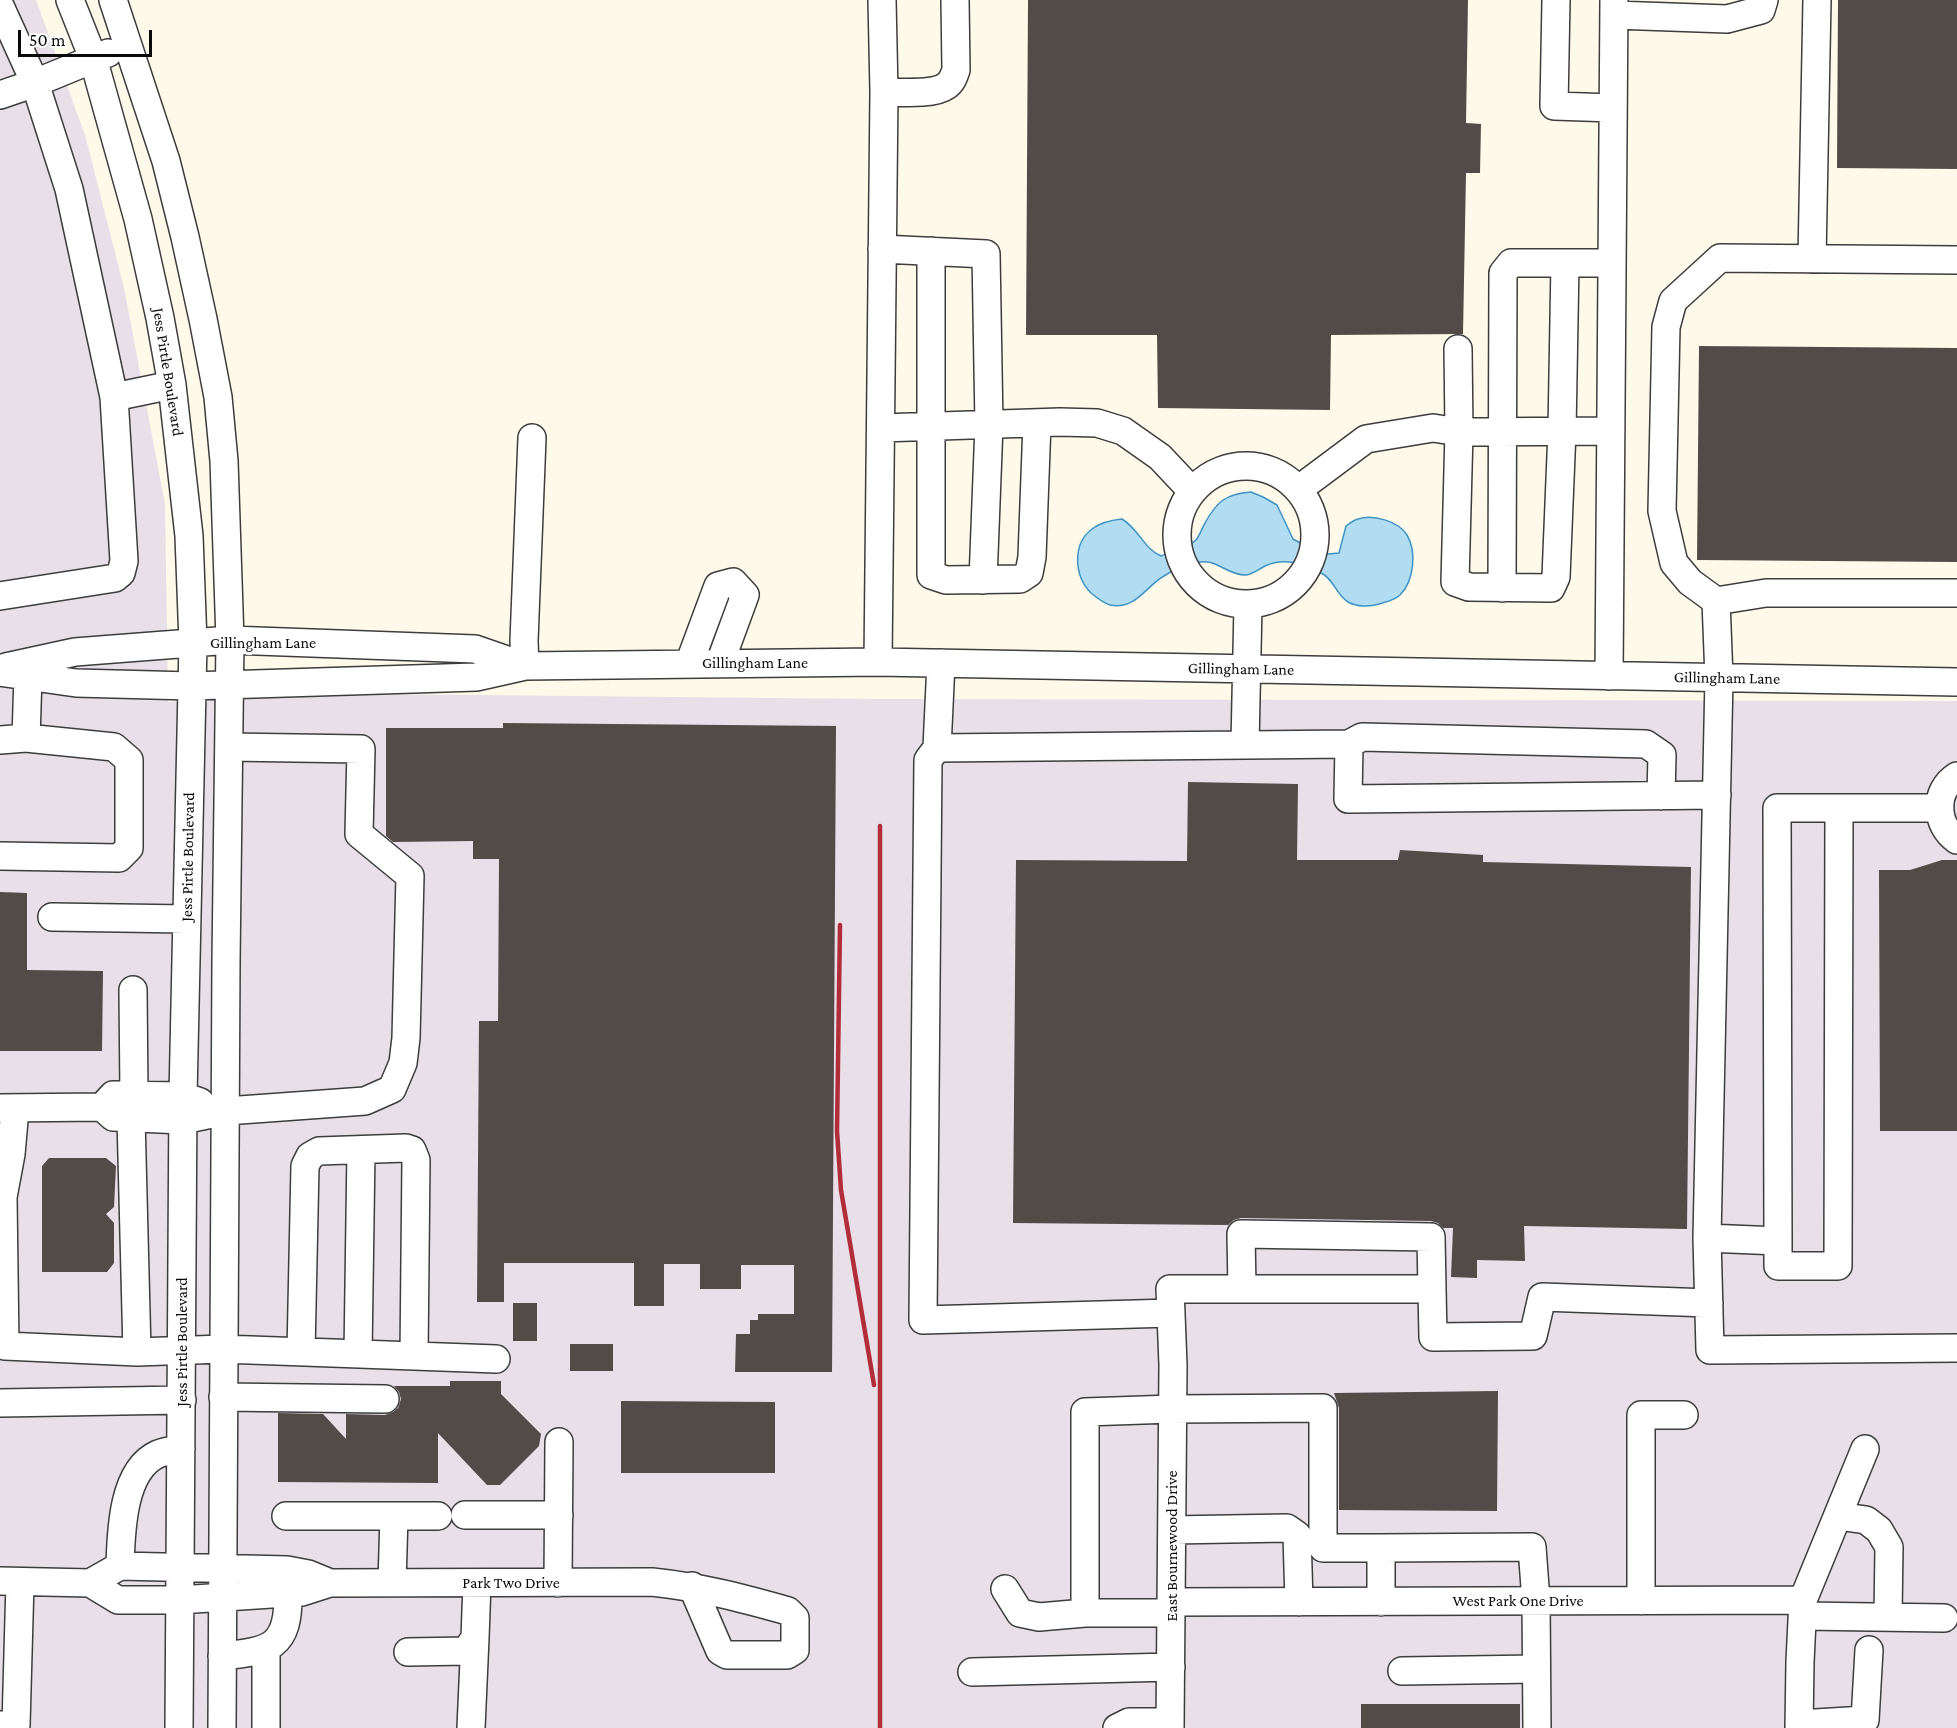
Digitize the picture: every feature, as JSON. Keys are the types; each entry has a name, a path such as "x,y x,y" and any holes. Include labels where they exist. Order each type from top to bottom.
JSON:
{"street":[{"name":"Jess Pirtle Boulevard","path":"70,0 93,58 138,219 160,318 172,385 189,536 193,644 183,1108 179,1728"},
{"path":"113,0 165,161 185,237 218,397 224,461 230,640 222,1728"},
{"path":"878,662 884,92 882,0"},
{"path":"884,92 934,90 946,86 952,79 956,70 955,0"},
{"path":"1556,0 1554,106 1613,108"},
{"path":"1609,676 1614,8 1716,9 1727,19 1761,10 1764,0"},
{"path":"1812,259 1817,0"},
{"path":"0,6 35,83 69,189 114,397 124,561 121,573 116,578 0,596"},
{"path":"0,95 129,45"},
{"path":"882,249 986,254 989,425 982,580"},
{"path":"931,251 931,575 946,580 982,580 1020,579 1029,573 1032,558 1037,423"},
{"path":"1957,260 1720,258 1673,301 1666,327 1662,511 1674,563 1690,582 1716,601 1766,593 1957,593"},
{"path":"1502,588 1503,273 1511,263 1612,263"},
{"path":"1458,350 1455,582 1469,587 1551,588 1556,577 1563,431 1565,263"},
{"path":"114,397 172,385"},
{"path":"881,428 1097,423 1123,431 1160,456 1192,491"},
{"path":"1299,489 1366,439 1433,428 1458,432 1611,431"},
{"path":"525,666 532,438"},
{"path":"1239,465 1261,466 1281,475 1299,489 1310,509 1315,541 1313,553 1304,573 1289,590 1269,600 1248,605 1224,601 1203,590 1187,573 1178,551 1176,527 1183,504 1197,485 1216,471 1239,465"},
{"path":"689,664 718,586 733,582 745,595 720,663"},
{"path":"1716,601 1719,678 1707,1238 1710,1350 1957,1348"},
{"path":"1245,745 1248,605"},
{"name":"Gillingham Lane","path":"0,670 75,652 230,640 475,649 525,666"},
{"name":"Gillingham Lane","path":"0,670 76,683 191,686 476,676 525,666 878,662 1957,682"},
{"path":"941,663 937,748 928,760 923,1320 1171,1313"},
{"path":"0,856 119,858 129,848 129,760 114,747 13,739 28,676"},
{"path":"937,748 1349,744 1362,737 1646,744 1662,755 1661,796"},
{"path":"1349,744 1348,799 1717,795"},
{"path":"229,747 360,749 359,834 410,876 404,1062 392,1089 365,1101 226,1111 133,1107 113,1095 102,1107 8,1108 3,1197 2,1346 137,1352 223,1349 496,1359"},
{"path":"1957,776 1951,780 1940,798 1942,825 1957,840"},
{"path":"1839,808 1838,1266 1778,1266 1777,808 1839,808 1940,808"},
{"path":"52,917 188,919"},
{"path":"133,990 137,1352"},
{"path":"301,1352 304,1166 310,1156 319,1151 406,1148 412,1150 416,1160 414,1356"},
{"path":"358,1354 361,1150"},
{"path":"1432,1289 1242,1289 1241,1234 1431,1237 1433,1337 1533,1336 1542,1297 1709,1303"},
{"path":"1707,1238 1778,1241"},
{"name":"East Bournewood Drive","path":"1170,1725 1173,1365 1170,1289 1242,1289"},
{"path":"223,1397 385,1399"},
{"path":"0,1403 182,1400"},
{"path":"1085,1613 1085,1412 1323,1408 1323,1548 1532,1547 1536,1601 1537,1728"},
{"path":"1641,1601 1641,1415 1684,1415"},
{"path":"558,1582 559,1442"},
{"path":"0,1725 16,1725 10,1581 90,1583 120,1566 121,1526 129,1489 142,1468 157,1454 181,1449"},
{"path":"1865,1449 1803,1608 1799,1726 1865,1720 1869,1650"},
{"path":"465,1515 559,1515"},
{"path":"286,1516 438,1516"},
{"path":"392,1583 394,1516"},
{"path":"1838,1516 1866,1520 1879,1530 1889,1547 1888,1617"},
{"path":"1172,1530 1287,1528 1297,1535 1299,1602"},
{"path":"1381,1602 1382,1548"},
{"name":"Park Two Drive","path":"120,1566 287,1570 308,1574 330,1583"},
{"name":"Park Two Drive","path":"90,1583 118,1600 179,1600 302,1592 330,1583 652,1582 692,1586"},
{"path":"471,1728 477,1583"},
{"name":"West Park One Drive","path":"1005,1589 1020,1612 1039,1617 1299,1602 1641,1601 1803,1608 1888,1617 1944,1618"},
{"path":"222,1656 266,1649 282,1634 286,1623 288,1593"},
{"path":"408,1652 466,1651 475,1638"},
{"path":"266,1649 266,1728"},
{"path":"972,1672 1171,1667"},
{"path":"1402,1671 1536,1669"},
{"path":"1117,1728 1129,1722 1170,1725"}],"shaded area":[{"path":"0,0 36,0 85,135 124,288 165,504 168,702 274,693 872,699 1957,701 1957,1728 0,1728"}],"water":[{"path":"1251,492 1277,505 1293,539 1328,554 1339,553 1346,526 1357,519 1378,518 1398,526 1407,535 1413,558 1411,574 1405,589 1398,597 1387,602 1372,606 1355,605 1344,599 1329,579 1321,573 1287,562 1272,563 1253,573 1241,575 1209,562 1196,562 1176,569 1158,580 1134,601 1119,606 1102,602 1085,586 1079,569 1078,551 1086,535 1095,527 1122,519 1150,549 1161,556 1193,543 1209,515 1223,500"}],"building":[{"path":"1028,0 1468,0 1466,123 1481,124 1480,173 1466,173 1463,334 1331,335 1330,410 1158,408 1157,335 1026,335"},
{"path":"1838,0 1957,0 1957,169 1837,168"},
{"path":"1699,346 1957,348 1957,562 1697,560"},
{"path":"503,723 836,726 832,1372 735,1372 736,1334 750,1334 750,1320 758,1320 758,1314 794,1314 794,1265 741,1265 741,1289 700,1289 700,1264 664,1264 664,1306 634,1306 634,1263 504,1263 504,1302 477,1302 479,1021 498,1021 499,859 473,859 473,841 393,842 386,836 386,728 503,728"},
{"path":"1188,782 1298,784 1297,860 1398,860 1400,850 1483,855 1483,862 1691,867 1687,1229 1524,1226 1525,1261 1477,1260 1477,1278 1451,1277 1453,1228 1443,1228 1431,1221 1241,1218 1228,1225 1013,1223 1016,860 1187,861"},
{"path":"1942,860 1957,860 1957,1131 1880,1131 1879,870 1910,870"},
{"path":"0,892 27,893 27,970 103,971 102,1051 0,1051"},
{"path":"49,1158 106,1158 116,1166 114,1207 106,1214 114,1223 114,1263 107,1272 42,1272 42,1166"},
{"path":"513,1303 537,1303 537,1341 513,1341"},
{"path":"570,1344 613,1344 613,1371 570,1371"},
{"path":"450,1381 501,1381 501,1394 541,1434 539,1446 500,1485 487,1485 438,1433 438,1483 278,1482 278,1413 323,1414 346,1439 346,1414 385,1415 398,1408 401,1399 394,1386 450,1386"},
{"path":"1498,1391 1497,1511 1339,1510 1339,1408 1334,1393"},
{"path":"621,1401 775,1402 775,1473 621,1473"},
{"path":"1361,1704 1520,1704 1520,1728 1361,1728"}],"railway":[{"path":"880,826 880,1728"},
{"path":"840,925 837,1131 841,1190 874,1385"}]}
